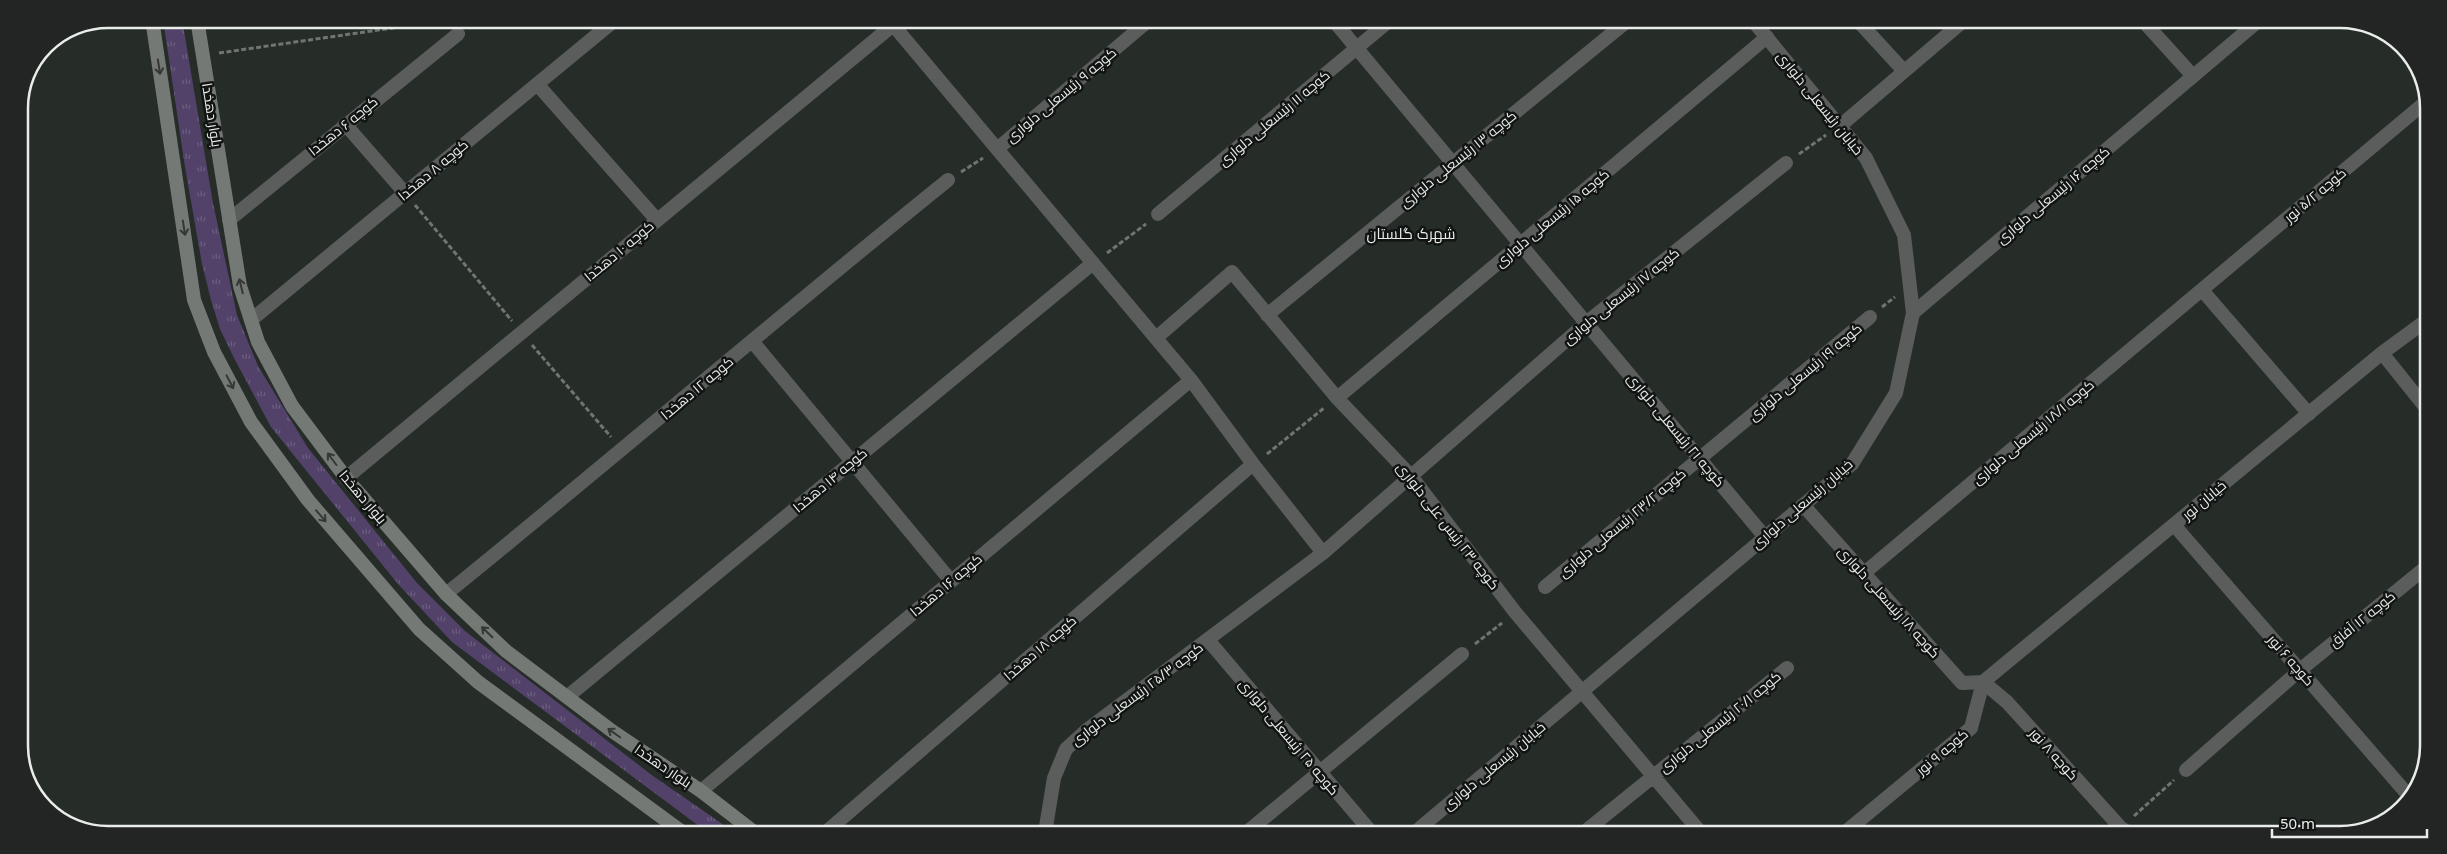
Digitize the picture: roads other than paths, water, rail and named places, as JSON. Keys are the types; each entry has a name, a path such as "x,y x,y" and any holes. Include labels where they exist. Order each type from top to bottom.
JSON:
{"main road":[{"path":"153,28 194,300 214,352 251,422 308,500 419,629 478,682 674,826"},
{"name":"بلوار دهخدا","path":"198,28 240,286 258,342 292,406 346,478 446,594 506,651 612,731 701,791 746,826"},
{"path":"663,818 670,826"}],"street":[{"name":"کوچه ۸ دهخدا","path":"251,320 605,28"},
{"name":"کوچه ۱۰ دهخدا","path":"346,478 657,220 884,28"},
{"path":"896,28 1191,380 1253,464 1323,553"},
{"name":"کوچه ۹ رئیسعلی دلواری","path":"997,149 1140,28"},
{"name":"کوچه ۲۱ رئیسعلی دلواری","path":"1340,28 1765,537"},
{"name":"کوچه ۱۱ رئیسعلی دلواری","path":"1158,214 1381,28"},
{"name":"کوچه ۱۳ رئیسعلی دلواری","path":"1267,315 1619,28"},
{"name":"خیابان رئیسعلی دلواری","path":"1422,826 1852,464 1896,393 1913,313 1904,235 1866,158 1759,28"},
{"path":"1865,28 1904,71"},
{"path":"1840,126 1954,28"},
{"path":"2150,28 2194,76"},
{"name":"کوچه ۱۶ رئیسعلی دلواری","path":"1913,313 2250,28"},
{"name":"کوچه ۶ دهخدا","path":"229,220 458,34"},
{"name":"کوچه ۱۵ رئیسعلی دلواری","path":"1337,398 1767,37"},
{"path":"537,84 657,220"},
{"name":"کوچه ۵/۲ نور","path":"2202,290 2419,108"},
{"path":"345,124 405,193"},
{"name":"کوچه ۱۷ رئیسعلی دلواری","path":"1323,553 1586,323 1786,163"},
{"name":"کوچه ۱۲ دهخدا","path":"446,594 622,451 948,180"},
{"name":"کوچه ۱۴ دهخدا","path":"567,697 1093,263"},
{"name":"کوچه ۲۳ رئیس علی دلواری","path":"1156,338 1232,272 1337,398 1411,476 1515,612 1695,826"},
{"path":"2202,290 2309,414"},
{"name":"کوچه ۱۸/۱ رئیسعلی دلواری","path":"1863,574 2202,290"},
{"name":"کوچه ۱۹ رئیسعلی دلواری","path":"1700,459 1870,317"},
{"name":"خیابان نور","path":"1983,682 2382,353 2419,326"},
{"path":"752,341 950,581"},
{"path":"2382,353 2419,400"},
{"name":"کوچه ۱۶ دهخدا","path":"701,791 1191,380"},
{"name":"کوچه ۲۳/۲ رئیسعلی دلواری","path":"1545,587 1700,459"},
{"name":"کوچه ۱۸ دهخدا","path":"833,826 1253,464"},
{"name":"کوچه ۱۸ رئیسعلی دلواری","path":"1803,505 1962,683 1983,682"},
{"name":"کوچه ۶ نور","path":"2174,525 2405,792"},
{"name":"کوچه ۲۵/۳ رئیسعلی دلواری","path":"1046,826 1054,778 1066,749 1088,729 1323,553"},
{"name":"کوچه ۱۲ آفاق","path":"2186,770 2300,670 2420,572"},
{"name":"کوچه ۲۵ رئیسعلی دلواری","path":"1208,640 1366,826"},
{"path":"1255,826 1462,654"},
{"name":"کوچه ۲۰/۱ رئیسعلی دلواری","path":"1592,826 1787,668"},
{"name":"کوچه ۹ نور","path":"1853,826 1971,728 1983,682"},
{"name":"کوچه ۸ نور","path":"1983,682 2007,702 2116,826"}],"district":[{"name":"شهرک گلستان","path":"1411,234"}]}
